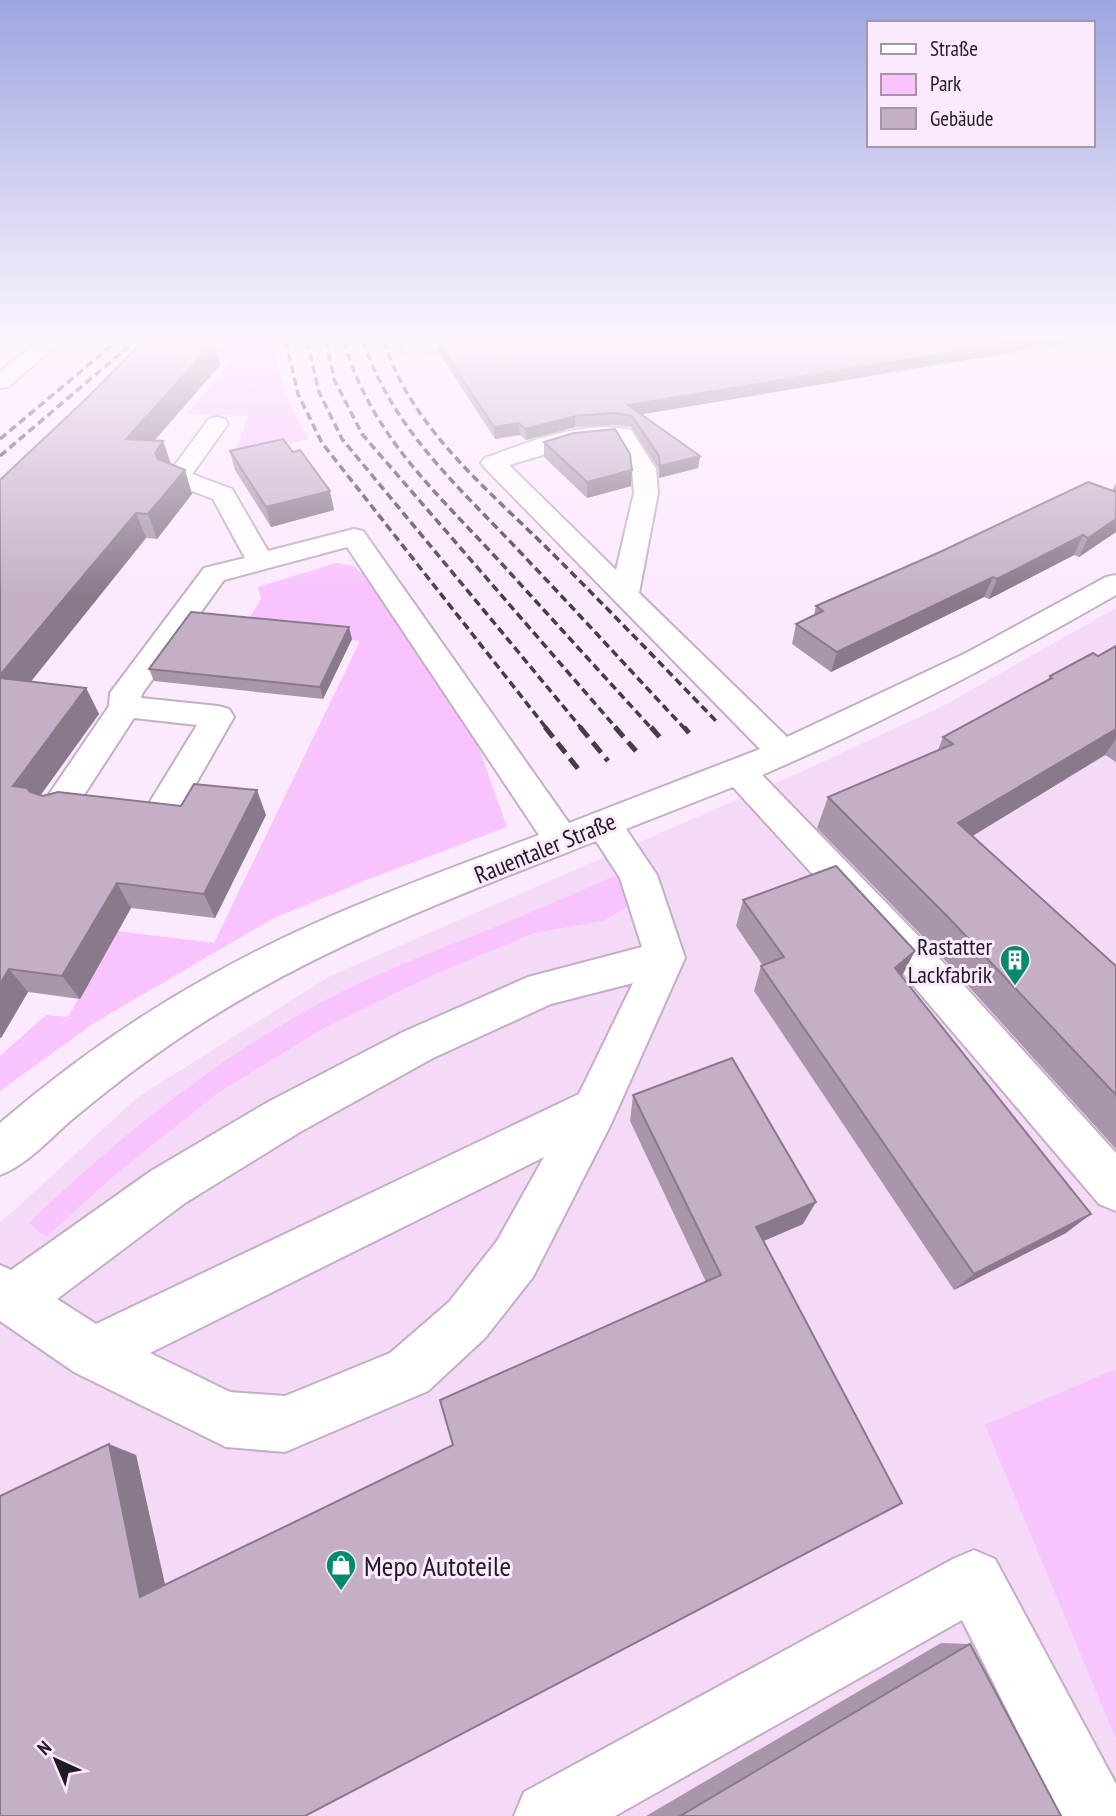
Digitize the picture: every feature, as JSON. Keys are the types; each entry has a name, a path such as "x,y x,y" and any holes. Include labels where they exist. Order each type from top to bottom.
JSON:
{"street":[{"path":"216,426 178,477 223,494 261,562"},
{"path":"625,595 646,493 643,469 623,435 595,434 550,442 493,463 512,481 625,595 782,752"},
{"path":"59,806 125,707 126,694 214,574 354,537 562,841"},
{"name":"Rauentaler Straße","path":"0,1153 35,1121 150,1034 255,971 354,924 738,771 922,689 1116,583"},
{"path":"125,707 218,718 161,813"},
{"path":"738,771 915,960 1116,1188"},
{"path":"604,825 638,874 665,958 595,1109 515,1259 467,1320 409,1372 285,1423 226,1419 93,1353 6,1295 168,1187 284,1117 418,1045 543,989 665,958"},
{"path":"93,1353 595,1109"},
{"path":"548,1816 974,1580 1096,1816"}],"shaded area":[{"path":"1116,608 1116,1816 0,1816 0,1223 138,1097 330,976 801,772 941,707"}],"green space":[{"path":"245,426 302,426 309,439 233,456"},
{"path":"336,563 354,566 365,576 473,732 507,827 272,919 94,1023 0,1091 0,1056 46,1015 68,1017 117,931 214,943 360,641 243,628 261,599 258,587"},
{"path":"617,875 626,883 627,907 603,921 534,933 433,975 324,1028 219,1092 116,1174 46,1237 29,1223 94,1163 163,1106 235,1055 311,1008 380,974"},
{"path":"1116,1369 1116,1739 985,1425"}],"building":[{"path":"57,426 138,426 126,439 163,441 155,453 158,459 185,470 148,514 136,513 0,675 0,480"},
{"path":"639,426 657,426 700,456 660,466 659,456"},
{"path":"615,429 630,454 632,470 587,482 544,442 574,433"},
{"path":"283,439 293,452 300,450 330,491 266,507 230,451"},
{"path":"1088,482 1116,492 1116,519 1088,538 1083,535 997,579 993,577 837,652 796,624 823,611 816,606 940,552"},
{"path":"191,612 349,627 320,687 149,669"},
{"path":"1116,646 1116,729 958,823 1116,966 1116,1095 947,916 828,797 953,744 943,737 1093,653 1098,656"},
{"path":"0,678 86,688 13,786 27,788 30,792 43,796 58,792 181,806 194,784 257,790 204,894 117,883 62,976 9,969 0,984"},
{"path":"836,866 915,951 895,968 1091,1214 974,1274 761,966 784,957 743,900"},
{"path":"732,1058 816,1202 756,1227 902,1503 305,1816 0,1816 0,1496 109,1444 140,1597 453,1445 440,1400 721,1275 633,1095"},
{"path":"970,1644 1061,1816 680,1816"}],"railway":[{"path":"0,439 16,426"},
{"path":"0,456 36,426"},
{"path":"314,426 322,443 547,729"},
{"path":"336,426 342,439 582,729"},
{"path":"358,426 362,434 617,729"},
{"path":"384,426 409,462 431,487 652,729"},
{"path":"407,426 451,480 685,729"},
{"path":"429,426 480,483 717,722"},
{"path":"545,727 579,770"},
{"path":"580,727 608,761"},
{"path":"615,727 636,751"},
{"path":"651,727 663,741"},
{"path":"684,727 689,733"}],"place":[{"name":"Rastatter Lackfabrik","path":"1015,987"},
{"name":"Mepo Autoteile","path":"341,1592"}]}
